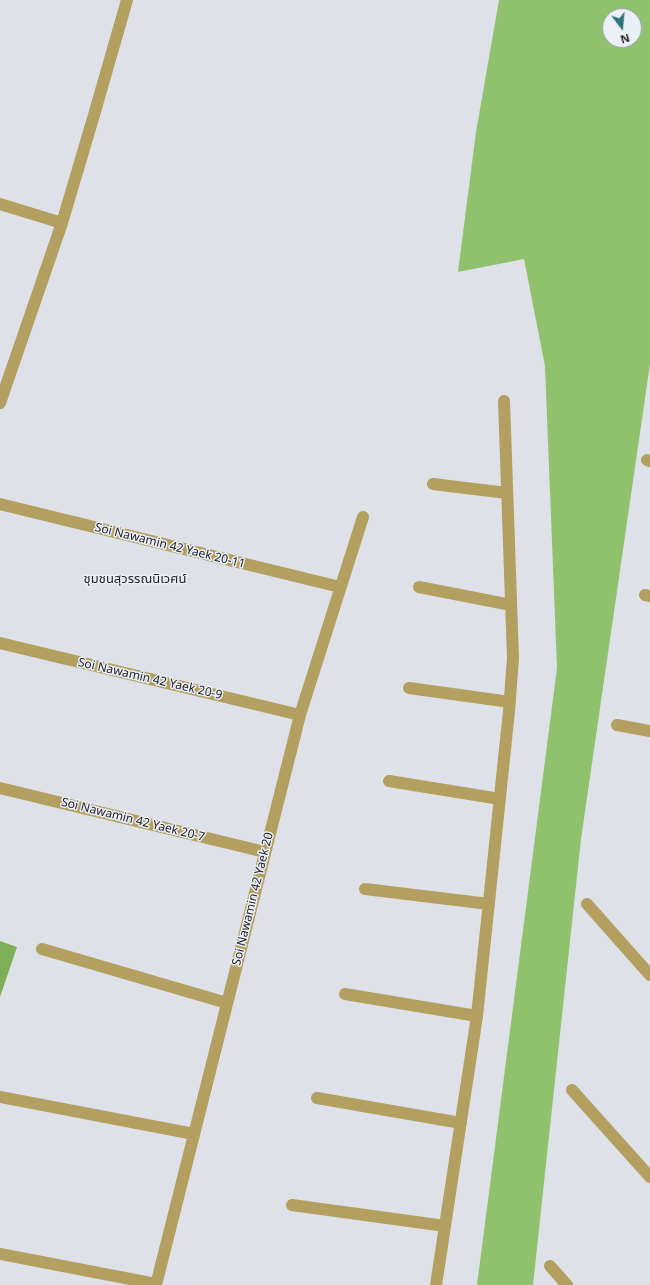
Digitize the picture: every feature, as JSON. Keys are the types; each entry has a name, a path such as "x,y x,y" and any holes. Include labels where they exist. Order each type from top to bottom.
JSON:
{"street":[{"path":"0,403 62,223 127,0"},
{"path":"0,204 62,223"},
{"path":"436,1285 477,1016 510,702 513,658 504,400"},
{"path":"433,484 507,493"},
{"name":"Soi Nawamin 42 Yaek 20-11","path":"0,504 340,587"},
{"name":"Soi Nawamin 42 Yaek 20","path":"156,1284 300,715 363,517"},
{"path":"419,587 511,605"},
{"name":"Soi Nawamin 42 Yaek 20-9","path":"0,643 300,715"},
{"path":"409,688 510,702"},
{"path":"616,725 650,731"},
{"path":"389,781 500,799"},
{"name":"Soi Nawamin 42 Yaek 20-7","path":"0,788 265,852"},
{"path":"365,889 489,904"},
{"path":"587,904 650,975"},
{"path":"42,949 227,1003"},
{"path":"345,994 477,1016"},
{"path":"572,1090 650,1177"},
{"path":"0,1097 194,1134"},
{"path":"317,1098 460,1123"},
{"path":"292,1205 445,1226"},
{"path":"0,1254 156,1284"},
{"path":"550,1266 567,1285"}],"green space":[{"path":"499,0 650,0 650,364 581,839 533,1285 477,1285 557,668 545,366 524,259 458,272 476,132"},
{"path":"0,941 17,947 0,997"}],"district":[{"name":"ชุมชนสุวรรณนิเวศน์","path":"135,579"}]}
